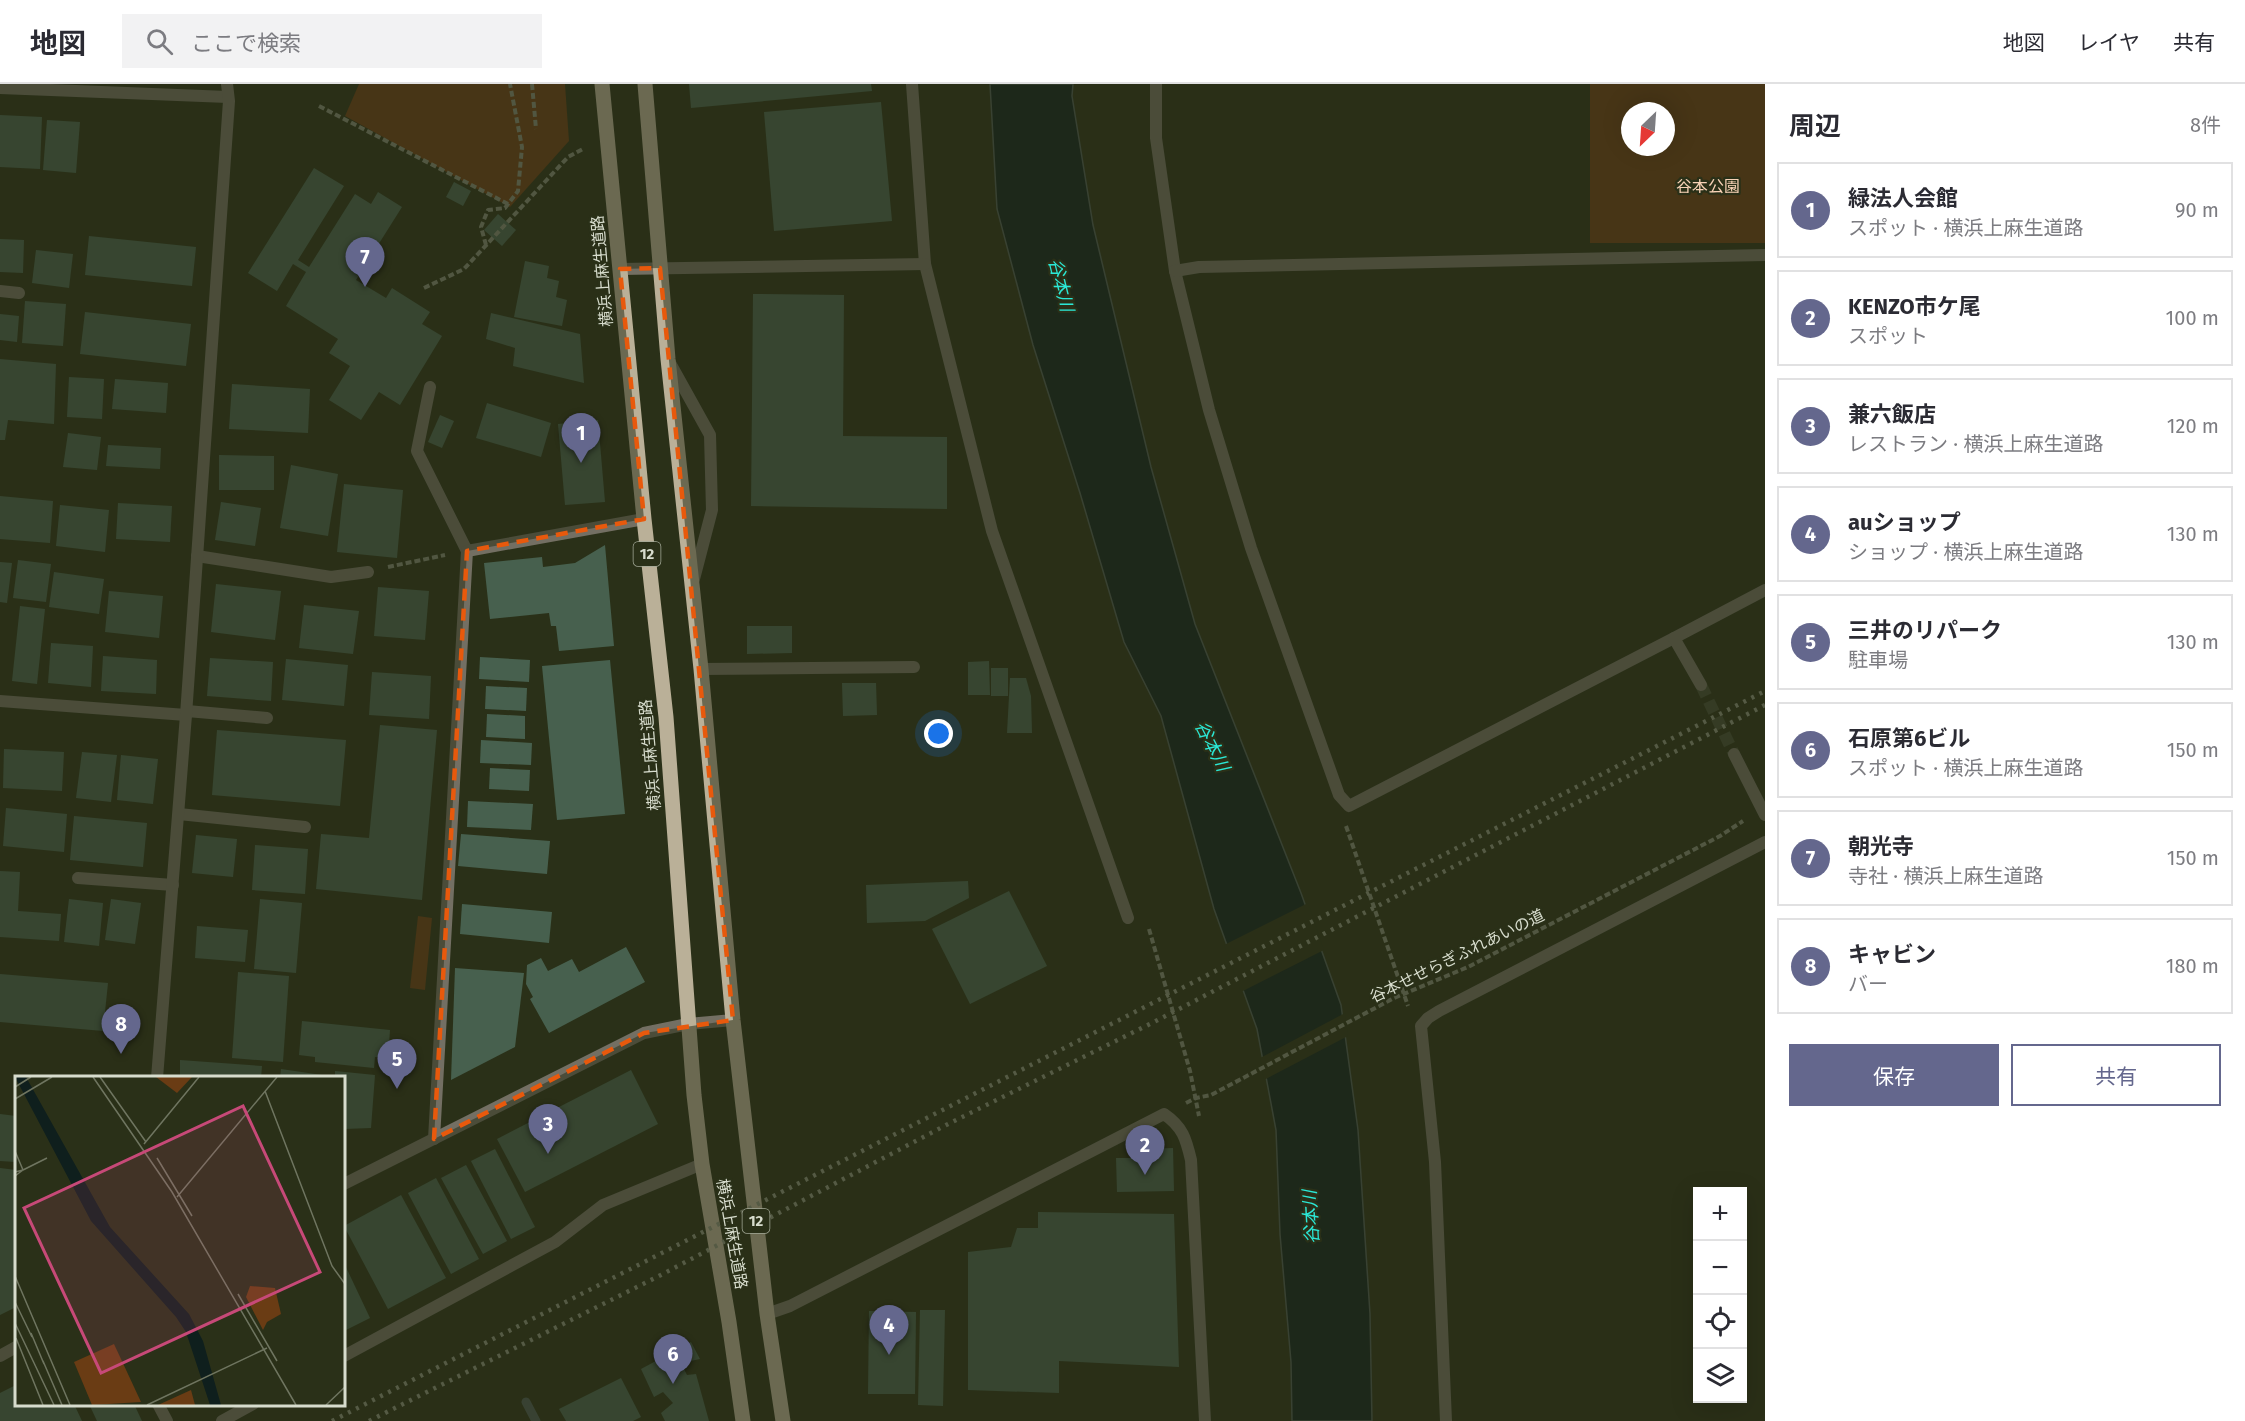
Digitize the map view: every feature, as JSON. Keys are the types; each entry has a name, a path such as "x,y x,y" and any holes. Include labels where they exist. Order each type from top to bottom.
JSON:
{"main road":[{"name":"横浜上麻生道路","path":"602,84 644,519 666,717 688,1024 702,1164 743,1421"},
{"name":"横浜上麻生道路","path":"645,84 668,359 733,1020 767,1314 783,1421"}],"street":[{"path":"912,84 925,264 992,531 1128,918"},
{"path":"1155,84 1156,138 1175,271 1209,410 1251,548 1339,795 1350,806 1765,590"},
{"path":"0,88 228,90 187,713 157,1076"},
{"path":"1175,271 1199,267 1765,255"},
{"path":"620,269 925,264"},
{"path":"0,291 19,293"},
{"path":"668,359 710,435 712,510 692,585"},
{"path":"430,387 417,452 466,551 434,1139"},
{"path":"466,551 644,519"},
{"path":"196,556 331,577 368,572"},
{"path":"1674,638 1701,685"},
{"path":"700,669 914,667"},
{"path":"0,701 267,718"},
{"path":"1734,754 1765,815"},
{"path":"179,814 305,827"},
{"path":"1446,1421 1435,1162 1421,1026 1439,1011 1765,842"},
{"path":"78,878 173,885"},
{"path":"345,1184 644,1033 688,1024 733,1020"},
{"path":"767,1314 790,1306 1164,1114 1176,1122 1191,1160 1205,1421"},
{"path":"345,1355 555,1242 603,1205 702,1164"},
{"path":"0,1356 15,1348"},
{"path":"159,1406 167,1421"},
{"path":"222,1421 249,1406"}],"path":[{"path":"486,246 481,227 488,210 505,208 518,191 522,147 510,84"},
{"path":"532,84 536,129"},
{"path":"319,106 508,204"},
{"path":"424,288 464,269 568,157 583,149"},
{"path":"368,572 466,551"},
{"name":"谷本せせらぎふれあいの道","path":"1148,927 1196,1098 1205,1097 1394,998 1468,968 1720,836 1750,816"},
{"path":"1346,825 1411,1016"}],"highlighted area":[{"path":"660,268 733,1020 644,1033 434,1139 467,551 644,519 620,269"}],"green space":[{"path":"359,84 565,84 569,141 510,207 345,116"},
{"name":"谷本公園","path":"1590,84 1765,84 1765,243 1590,243"},
{"path":"418,916 432,918 425,990 410,988"}],"water":[{"name":"谷本川","path":"990,84 1073,84 1072,96 1093,225 1151,467 1195,624 1301,893 1341,1005 1358,1130 1370,1314 1372,1421 1292,1421 1291,1362 1280,1234 1276,1130 1257,1029 1214,909 1161,716 1124,642 1033,345 997,209"}],"pier":[{"path":"1308,903 1324,950 1241,992 1224,945"},
{"path":"1345,1013 1348,1036 1264,1080 1260,1058"}],"building":[{"path":"689,84 871,84 872,91 691,108"},
{"path":"881,102 892,221 774,231 764,112"},
{"path":"0,115 42,117 40,169 0,167"},
{"path":"47,120 80,122 76,173 43,170"},
{"path":"314,168 344,186 298,260 309,267 355,194 371,204 378,192 402,207 356,280 386,298 392,288 430,312 422,324 442,336 400,405 379,392 361,420 329,400 350,366 329,353 338,339 286,306 306,272 293,264 277,291 248,273"},
{"path":"454,182 471,191 463,206 446,197"},
{"path":"498,214 516,230 502,246 484,230"},
{"path":"89,236 196,247 192,286 85,275"},
{"path":"0,239 24,240 23,273 0,272"},
{"path":"36,250 73,254 69,288 32,283"},
{"path":"525,261 549,266 547,278 559,281 556,297 567,300 562,326 514,317"},
{"path":"753,294 844,295 843,436 947,437 947,509 751,506"},
{"path":"25,301 66,304 63,346 22,343"},
{"path":"85,312 191,324 186,366 80,354"},
{"path":"491,313 580,334 584,383 513,366 515,348 486,339"},
{"path":"0,314 19,316 17,342 0,340"},
{"path":"0,359 56,364 54,424 8,420 5,440 0,440"},
{"path":"69,377 104,379 102,419 67,417"},
{"path":"115,379 168,383 166,413 112,409"},
{"path":"232,384 310,389 308,433 229,429"},
{"path":"487,403 551,423 541,457 476,438"},
{"path":"440,415 454,421 442,448 428,442"},
{"path":"598,420 605,502 565,505 558,424"},
{"path":"68,433 101,437 97,470 63,467"},
{"path":"108,445 161,448 160,469 106,466"},
{"path":"219,455 274,456 274,490 219,490"},
{"path":"291,465 338,474 328,536 280,528"},
{"path":"344,484 403,490 397,558 337,552"},
{"path":"0,496 53,501 50,543 0,539"},
{"path":"221,502 261,508 255,546 215,540"},
{"path":"118,503 172,506 170,542 116,539"},
{"path":"60,505 109,510 105,552 56,546"},
{"path":"605,545 614,646 559,651 556,626 551,626 549,613 490,619 484,563 542,557 543,567 575,563"},
{"path":"18,560 51,564 46,602 13,598"},
{"path":"0,562 12,563 7,603 0,602"},
{"path":"54,572 104,579 99,614 49,607"},
{"path":"216,584 281,591 275,640 211,632"},
{"path":"378,587 429,591 425,640 374,636"},
{"path":"109,591 163,596 159,638 105,632"},
{"path":"304,605 359,611 353,654 299,648"},
{"path":"20,606 45,609 37,684 12,681"},
{"path":"747,626 792,626 792,653 747,654"},
{"path":"51,643 93,646 91,687 48,683"},
{"path":"103,656 157,660 156,694 101,691"},
{"path":"480,657 530,660 529,682 479,679"},
{"path":"210,658 273,662 271,701 207,696"},
{"path":"286,659 348,665 344,706 282,700"},
{"path":"610,660 625,814 557,820 542,666"},
{"path":"989,661 990,695 968,695 968,662"},
{"path":"991,668 1008,668 1008,696 991,696"},
{"path":"372,672 431,676 429,719 369,715"},
{"path":"1010,678 1026,678 1031,696 1032,733 1007,733"},
{"path":"842,683 876,683 877,715 843,716"},
{"path":"486,686 527,688 526,711 485,709"},
{"path":"487,714 525,716 525,739 486,737"},
{"path":"380,725 437,730 422,900 316,889 321,834 369,838"},
{"path":"217,730 346,740 340,806 212,795"},
{"path":"481,740 532,743 531,765 480,763"},
{"path":"4,749 64,752 62,791 3,788"},
{"path":"82,752 117,755 111,802 76,798"},
{"path":"121,755 158,759 153,804 117,800"},
{"path":"490,768 530,770 529,791 489,789"},
{"path":"468,801 533,804 531,830 467,827"},
{"path":"6,808 67,814 64,852 3,846"},
{"path":"74,816 147,823 143,867 70,860"},
{"path":"461,834 550,841 547,874 458,866"},
{"path":"196,835 237,839 233,877 192,873"},
{"path":"255,845 308,849 305,894 252,890"},
{"path":"0,871 20,872 18,911 61,914 59,941 0,937"},
{"path":"968,881 969,898 925,921 867,923 866,885"},
{"path":"1009,891 1047,966 970,1004 932,929"},
{"path":"69,899 103,903 99,946 64,942"},
{"path":"111,899 141,903 135,944 105,940"},
{"path":"260,899 302,903 296,973 254,969"},
{"path":"462,904 552,912 549,943 460,934"},
{"path":"197,926 248,930 245,962 195,958"},
{"path":"626,947 645,982 549,1033 530,999 533,997 526,984 527,965 541,958 548,971 572,959 579,972"},
{"path":"455,968 524,973 515,1047 451,1080"},
{"path":"238,972 289,976 283,1062 232,1058"},
{"path":"0,974 108,983 103,1031 0,1022"},
{"path":"302,1021 390,1030 388,1058 375,1057 374,1068 315,1062 315,1057 299,1055"},
{"path":"180,1060 262,1066 261,1076 180,1076"},
{"path":"281,1069 322,1075 322,1076 280,1076"},
{"path":"631,1070 658,1124 525,1192 497,1139"},
{"path":"335,1071 375,1075 371,1128 345,1129 345,1076 335,1076"},
{"path":"0,1114 15,1116 15,1162 0,1161"},
{"path":"1173,1148 1174,1191 1117,1192 1116,1158 1143,1158 1142,1149"},
{"path":"495,1149 535,1227 511,1239 471,1161"},
{"path":"466,1165 507,1241 483,1254 441,1178"},
{"path":"0,1168 15,1170 15,1308 0,1315"},
{"path":"436,1178 479,1259 451,1274 408,1193"},
{"path":"401,1195 446,1278 388,1309 345,1225"},
{"path":"1038,1212 1174,1214 1179,1367 1059,1361 1059,1393 968,1390 968,1252 1011,1247 1017,1228 1038,1228"},
{"path":"345,1265 370,1318 345,1330"},
{"path":"920,1310 945,1310 943,1406 918,1405"},
{"path":"869,1311 916,1312 915,1394 868,1394"},
{"path":"691,1342 700,1359 681,1363 687,1375 696,1374 709,1421 665,1421 661,1413 673,1403 663,1392 654,1397 641,1369"},
{"path":"621,1378 641,1417 633,1421 566,1421 559,1409"},
{"path":"15,1386 15,1406 75,1406 82,1421 0,1421 0,1393"},
{"path":"90,1406 135,1406 142,1421 97,1421"}],"waterway":[{"path":"526,1402 536,1421"}],"tunnel":[{"path":"1701,685 1734,754"}],"railway":[{"path":"332,1421 1765,691"},
{"path":"369,1421 657,1277 950,1123 1154,1022 1765,705"}],"place":[{"name":"朝光寺","path":"365,287"},
{"name":"緑法人会館","path":"581,463"},
{"name":"キャビン","path":"121,1054"},
{"name":"三井のリパーク","path":"397,1089"},
{"name":"兼六飯店","path":"548,1154"},
{"name":"KENZO市ケ尾","path":"1145,1175"},
{"name":"auショップ","path":"889,1355"},
{"name":"石原第6ビル","path":"673,1384"}]}
